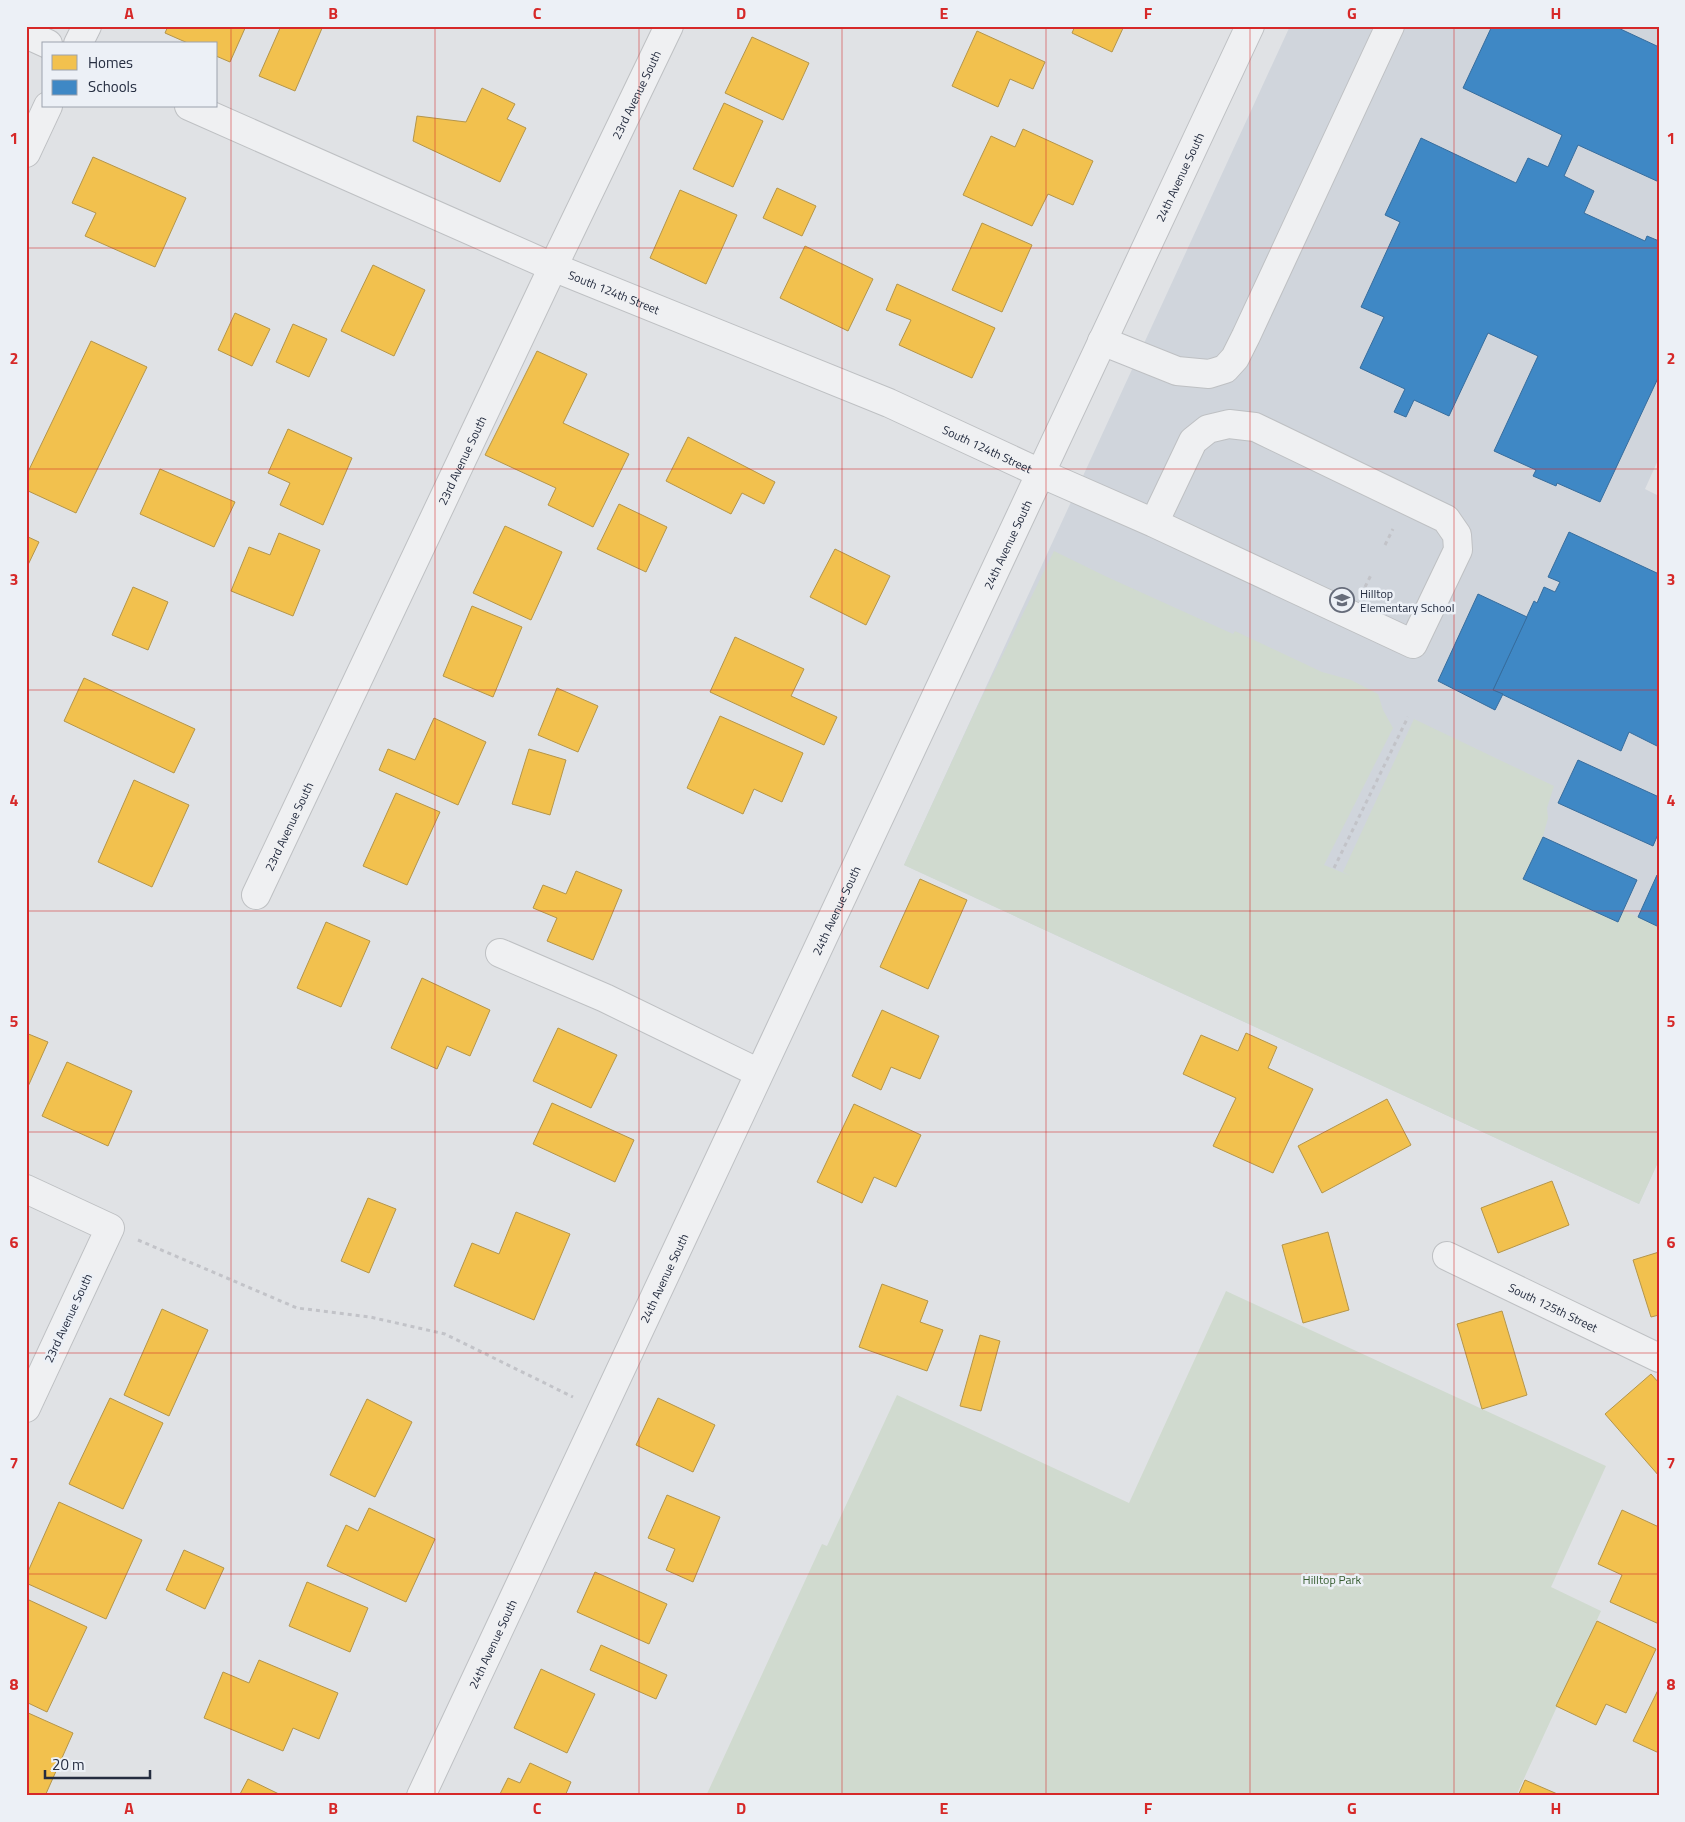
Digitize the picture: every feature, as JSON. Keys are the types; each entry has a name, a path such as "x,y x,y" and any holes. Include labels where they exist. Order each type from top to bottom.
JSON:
{"street":[{"path":"79,42 87,26"},
{"name":"23rd Avenue South","path":"256,894 669,26"},
{"name":"24th Avenue South","path":"421,1796 1250,26"},
{"path":"1102,341 1177,372 1209,374 1225,369 1235,358 1246,336 1390,26"},
{"path":"26,34 44,42"},
{"path":"26,153 47,108"},
{"name":"South 124th Street","path":"194,108 553,267 889,403 1154,523 1413,644 1458,550 1457,535 1446,518 1255,427 1229,424 1208,429 1193,441 1154,523"},
{"path":"500,953 605,998 759,1073"},
{"path":"26,1189 110,1228"},
{"name":"23rd Avenue South","path":"26,1408 110,1228"},
{"name":"South 125th Street","path":"1447,1256 1659,1358"}],"path":[{"path":"1334,868 1408,717"},
{"path":"110,1228 297,1308 370,1317 445,1334 601,1410"}],"shaded area":[{"name":"Hilltop Elementary School","path":"1290,26 1659,26 1659,458 1645,489 1659,496 1659,1160 1639,1204 904,865"}],"green space":[{"path":"1054,551 1233,634 1235,631 1322,672 1351,680 1378,694 1383,710 1393,728 1324,865 1351,876 1343,872 1414,719 1554,786 1547,808 1548,818 1543,836 1523,879 1617,922 1623,910 1659,927 1659,1160 1639,1204 904,865 978,705"},
{"name":"Hilltop Park","path":"1226,1291 1606,1466 1551,1587 1601,1611 1516,1796 706,1796 822,1544 827,1546 897,1395 1129,1503"}],"building: Homes":[{"path":"168,26 246,26 230,62 218,57 218,42 185,42 165,33"},
{"path":"281,26 323,26 295,91 259,76"},
{"path":"1075,26 1124,26 1112,52 1072,33"},
{"path":"977,31 1045,62 1033,89 1010,79 998,107 952,86"},
{"path":"752,37 809,63 783,120 725,93"},
{"path":"482,88 515,104 507,119 526,128 500,182 413,141 417,116 466,122"},
{"path":"724,103 763,121 733,187 693,169"},
{"path":"1023,129 1093,161 1073,205 1048,194 1032,226 963,195 991,136 1015,147"},
{"path":"93,157 186,198 155,267 85,236 96,213 72,203"},
{"path":"777,188 816,206 802,236 763,218"},
{"path":"680,190 737,215 706,284 650,258"},
{"path":"982,223 1032,245 1002,312 952,290"},
{"path":"805,246 873,279 848,331 780,298"},
{"path":"373,265 425,290 394,356 341,331"},
{"path":"897,284 995,328 972,378 899,345 911,320 886,310"},
{"path":"235,313 270,329 252,366 218,350"},
{"path":"293,324 327,339 309,377 276,362"},
{"path":"91,341 147,367 76,513 26,490 26,476"},
{"path":"537,351 587,374 563,423 629,454 593,527 548,505 556,488 485,455"},
{"path":"288,429 352,458 323,525 280,505 290,483 268,473"},
{"path":"688,437 775,482 764,504 742,493 731,514 666,481"},
{"path":"160,469 235,502 214,547 140,514"},
{"path":"619,504 667,527 646,572 597,549"},
{"path":"505,526 562,552 531,620 473,593"},
{"path":"279,533 320,550 293,616 231,591 249,547 270,555"},
{"path":"26,536 39,542 26,569"},
{"path":"835,549 890,576 866,625 810,597"},
{"path":"133,587 168,602 148,650 112,635"},
{"path":"472,606 522,627 493,697 443,676"},
{"path":"735,637 804,669 791,696 837,717 824,745 710,692"},
{"path":"84,678 195,729 174,773 64,721"},
{"path":"557,688 598,706 578,752 538,735"},
{"path":"720,716 803,753 782,802 754,789 743,814 687,788"},
{"path":"434,718 486,742 458,805 379,770 388,749 415,760"},
{"path":"529,749 566,760 550,815 512,804"},
{"path":"134,780 189,805 152,887 98,862"},
{"path":"396,793 440,812 407,885 363,866"},
{"path":"576,871 622,890 593,960 547,941 557,918 533,908 543,885 566,894"},
{"path":"920,879 967,900 928,989 880,967"},
{"path":"326,922 370,941 341,1007 297,988"},
{"path":"422,978 490,1010 470,1056 447,1046 437,1069 391,1048"},
{"path":"882,1010 939,1036 920,1079 891,1067 881,1090 852,1076"},
{"path":"558,1028 617,1055 591,1108 533,1081"},
{"path":"26,1033 48,1042 26,1091"},
{"path":"1246,1033 1277,1047 1268,1068 1313,1089 1273,1173 1213,1146 1236,1098 1183,1074 1201,1035 1238,1051"},
{"path":"67,1062 132,1091 108,1146 42,1116"},
{"path":"1387,1099 1411,1145 1322,1193 1298,1146"},
{"path":"552,1103 634,1140 615,1182 533,1144"},
{"path":"854,1104 921,1135 896,1187 874,1177 862,1203 817,1182"},
{"path":"1552,1181 1569,1225 1498,1253 1481,1208"},
{"path":"368,1198 396,1209 369,1273 341,1261"},
{"path":"516,1212 570,1234 534,1320 454,1286 472,1243 499,1254"},
{"path":"1328,1232 1349,1310 1303,1323 1282,1245"},
{"path":"1659,1252 1659,1315 1651,1317 1633,1260"},
{"path":"882,1284 928,1301 920,1322 943,1330 927,1371 859,1347"},
{"path":"162,1309 208,1330 169,1416 124,1395"},
{"path":"1502,1311 1527,1395 1482,1409 1457,1324"},
{"path":"980,1335 1000,1341 981,1411 960,1406"},
{"path":"1651,1374 1659,1383 1659,1476 1605,1414"},
{"path":"110,1398 163,1423 123,1509 69,1484"},
{"path":"658,1398 715,1425 693,1472 636,1445"},
{"path":"367,1399 412,1422 375,1497 330,1475"},
{"path":"667,1495 720,1517 693,1582 666,1570 675,1549 648,1538"},
{"path":"59,1502 142,1540 106,1619 26,1583 26,1576"},
{"path":"369,1508 435,1539 406,1602 327,1566 346,1525 358,1531"},
{"path":"1622,1510 1659,1527 1659,1624 1610,1602 1622,1575 1598,1564"},
{"path":"184,1550 224,1568 205,1609 166,1590"},
{"path":"595,1572 667,1604 649,1644 577,1612"},
{"path":"307,1582 368,1608 350,1652 289,1626"},
{"path":"29,1600 87,1627 47,1712 26,1702 26,1606"},
{"path":"1597,1621 1656,1649 1626,1713 1606,1704 1596,1725 1556,1706"},
{"path":"601,1645 667,1675 656,1699 590,1670"},
{"path":"259,1660 338,1693 319,1739 293,1728 283,1751 204,1718 223,1672 249,1683"},
{"path":"541,1669 595,1694 567,1753 514,1728"},
{"path":"1659,1688 1659,1753 1633,1741"},
{"path":"26,1712 73,1733 45,1796 26,1796"},
{"path":"530,1763 571,1782 565,1796 499,1796 508,1778 520,1783"},
{"path":"248,1779 283,1796 239,1796"},
{"path":"1525,1780 1562,1796 1518,1796"}],"building: Schools":[{"path":"1492,26 1614,26 1659,47 1659,182 1578,145 1564,176 1594,191 1584,213 1645,241 1647,236 1659,241 1659,376 1600,502 1557,483 1556,486 1533,476 1536,470 1494,451 1538,356 1488,333 1449,416 1414,400 1406,417 1394,412 1405,389 1360,368 1384,317 1361,307 1400,222 1385,215 1421,138 1516,183 1528,158 1548,167 1562,135 1463,88"},
{"path":"1569,532 1659,574 1659,747 1629,732 1621,751 1493,690 1534,601 1537,603 1544,587 1555,592 1560,582 1548,577"},
{"path":"1478,594 1527,617 1493,690 1503,694 1495,710 1438,681"},
{"path":"1578,760 1659,797 1659,832 1653,846 1558,803"},
{"path":"1543,837 1637,880 1618,922 1523,879"},
{"path":"1657,875 1659,876 1659,927 1638,917"}],"place":[{"name":"Hilltop Elementary School","path":"1342,600"}]}
